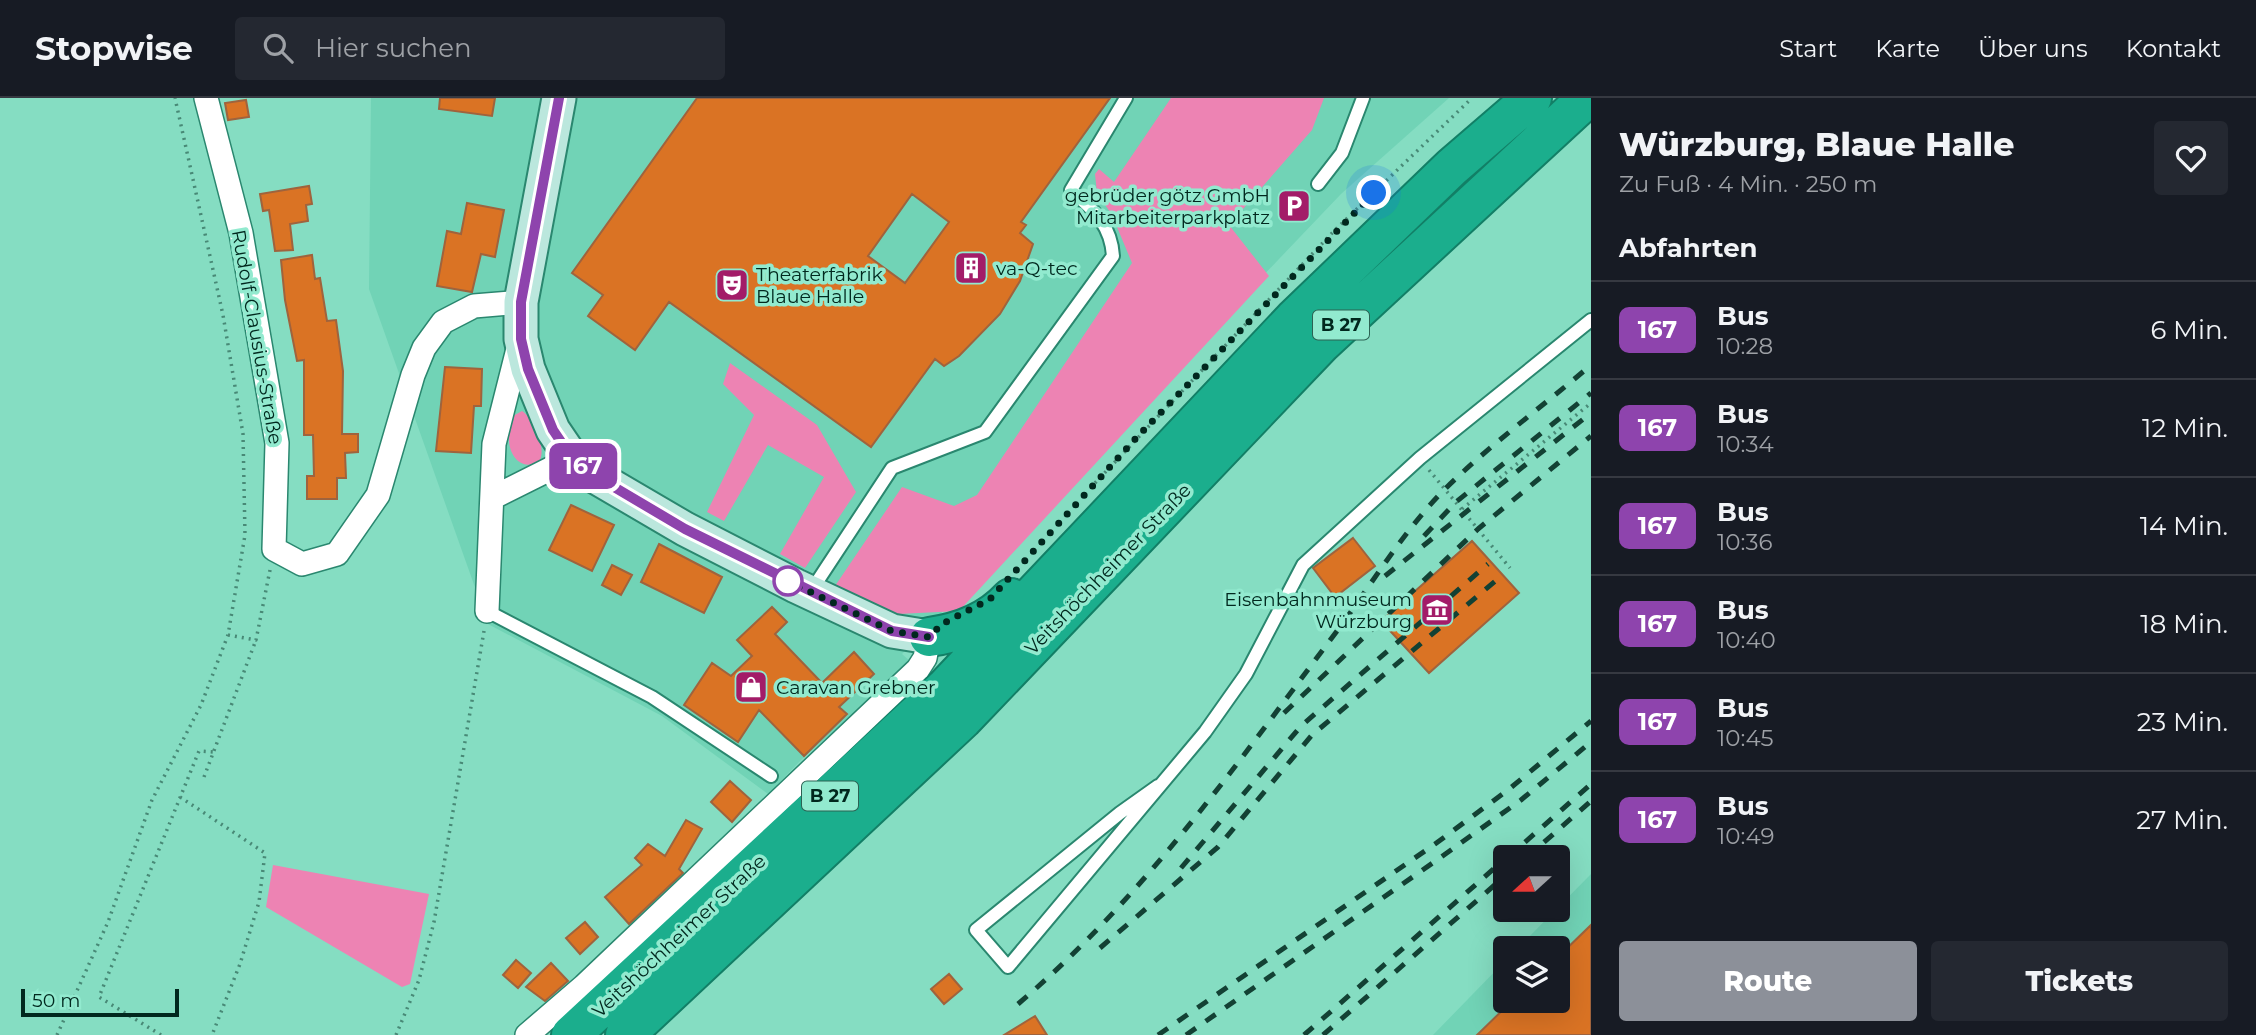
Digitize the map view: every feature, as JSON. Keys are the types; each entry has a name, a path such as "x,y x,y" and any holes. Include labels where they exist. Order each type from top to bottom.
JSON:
{"highway":[{"name":"Veitshöchheimer Straße","path":"625,1035 963,719 1063,616 1095,558 1111,491 1452,167 1532,98"},
{"name":"Veitshöchheimer Straße","path":"571,1035 946,688 1095,558 1587,98"},
{"path":"929,637 959,631 1005,605 1055,551 1095,558"}],"street":[{"name":"Rudolf-Clausius-Straße","path":"206,98 241,233 277,443 274,549"},
{"path":"559,98 521,302 521,339 528,369 553,430 572,458 592,474 685,529 811,593 892,631 929,637"},
{"path":"274,549 302,564 337,554 378,495 413,375 424,348 443,321 474,306 521,302"},
{"path":"487,611 494,444 521,339"},
{"path":"492,498 572,458"},
{"name":"Veitshöchheimer Straße","path":"527,1035 584,986 918,669 925,658 929,637"}],"lane":[{"path":"811,593 892,468 985,432 1113,256 1112,239 1102,219 1071,190 1126,98"},
{"path":"1318,184 1342,153 1363,98"},
{"path":"1158,786 1120,813 976,930 1008,967 1205,732 1246,674 1303,565 1420,458 1591,320"},
{"path":"487,611 652,697 771,776"}],"path":[{"path":"57,1035 108,922 152,800 201,705 228,635 245,535 243,433 223,315 175,98"},
{"path":"1088,490 1111,491 1138,436 1334,231 1472,98"},
{"path":"1462,509 1591,403"},
{"path":"1420,458 1510,568"},
{"path":"204,777 256,640 274,549"},
{"path":"396,1035 419,979 434,922 487,611"},
{"path":"228,635 256,640"},
{"path":"161,1035 99,997 199,751 213,752"},
{"path":"180,797 265,853 255,914 212,1035"}],"shaded area":[{"path":"371,98 1449,98 1341,194 902,654 912,663 802,759 768,794 662,716 488,624 369,289"},
{"path":"1171,98 1324,98 1312,130 1229,225 1269,276 959,611 898,614 858,599 835,586 902,487 954,506 977,495 1132,263 1112,215 1097,193 1095,174 1099,169 1114,182"},
{"path":"730,363 817,425 856,492 805,568 780,554 824,477 768,445 724,521 707,512 754,415 723,384"},
{"path":"522,411 535,426 540,440 540,460 529,465 515,458 509,441 513,416"},
{"path":"273,865 429,894 410,984 402,987 266,907"},
{"path":"1591,874 1591,1035 1433,1035 1493,973 1493,1013 1570,1013 1570,936 1530,936 1544,922 1570,922 1570,895"}],"building":[{"path":"440,98 495,98 492,116 439,109"},
{"path":"697,98 1110,98 1021,222 1026,225 1020,233 1033,244 1020,281 1000,314 959,356 944,366 935,359 871,447 669,302 635,350 588,316 603,295 572,273","holes":["912,194 949,222 905,283 868,256"]},
{"path":"246,100 249,117 228,120 225,103"},
{"path":"309,186 312,204 306,205 308,221 290,224 293,250 275,251 269,210 263,211 260,194"},
{"path":"467,203 504,210 495,257 481,254 472,292 437,286 447,231 461,234"},
{"path":"312,255 315,279 320,278 327,321 336,320 343,371 342,434 358,434 358,452 345,453 346,478 337,478 337,499 307,499 307,476 314,476 313,435 304,435 304,360 297,361 285,300 281,260"},
{"path":"445,367 482,369 481,406 474,406 471,453 436,451"},
{"path":"571,505 614,525 592,571 549,550"},
{"path":"1353,538 1375,566 1335,597 1313,568"},
{"name":"Eisenbahnmuseum Würzburg","path":"1472,541 1519,593 1429,673 1381,621"},
{"path":"659,544 722,577 704,613 641,582"},
{"path":"612,565 632,575 621,595 602,585"},
{"path":"772,607 787,622 775,634 822,683 854,652 874,674 839,707 847,714 804,756 759,710 738,742 684,705 712,663 731,676 752,656 737,640"},
{"path":"730,781 751,800 732,822 711,802"},
{"path":"686,820 702,829 679,869 683,873 629,924 605,897 642,865 635,858 648,844 665,856"},
{"path":"585,922 598,937 580,954 566,938"},
{"path":"1591,925 1591,1035 1477,1035 1500,1013 1570,1013 1570,945"},
{"path":"516,960 531,973 518,988 503,975"},
{"path":"551,963 568,981 545,1001 526,987"},
{"path":"949,974 962,989 944,1004 931,989"},
{"path":"1035,1016 1047,1035 1004,1035"}],"railway":[{"path":"1018,1004 1107,920 1186,828 1261,733 1430,505 1481,456 1591,365"},
{"path":"1424,536 1456,502 1591,393"},
{"path":"1385,576 1591,413"},
{"path":"1284,713 1478,529 1591,436"},
{"path":"1181,868 1301,726 1488,564"},
{"path":"1100,948 1218,847 1312,735 1499,578"},
{"path":"1158,1035 1435,844 1508,790 1591,721"},
{"path":"1186,1035 1521,800 1591,742"},
{"path":"1522,845 1591,784"},
{"path":"1541,845 1591,801"},
{"path":"1304,1035 1493,870"},
{"path":"1323,1035 1493,886"}],"bus line":[{"name":"167","path":"559,98 521,302 521,339 528,369 553,430 572,458 592,474 685,529 796,586 892,631 909,636 929,637"}],"place":[{"name":"gebrüder götz GmbH Mitarbeiterparkplatz","path":"1294,206"},
{"name":"va-Q-tec","path":"971,268"},
{"name":"Theaterfabrik Blaue Halle","path":"732,285"},
{"name":"Eisenbahnmuseum Würzburg","path":"1437,610"},
{"name":"Caravan Grebner","path":"751,687"}],"route":[{"path":"788,581 864,619 909,636 929,637 942,624 974,610 990,599 1138,436 1334,231 1374,193"}]}
